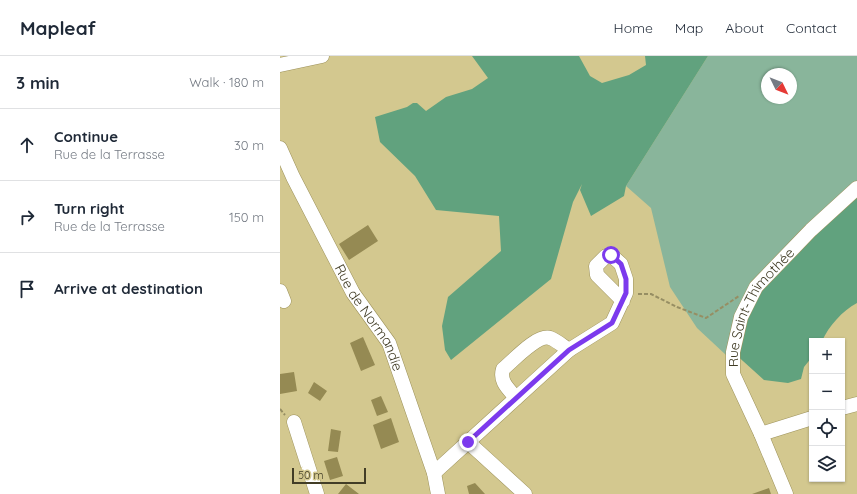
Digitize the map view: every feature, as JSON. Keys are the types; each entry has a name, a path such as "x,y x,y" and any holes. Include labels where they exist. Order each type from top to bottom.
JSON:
{"street":[{"path":"280,65 322,56"},
{"name":"Rue de Normandie","path":"280,148 286,179 353,293 389,344 434,473 438,494"},
{"name":"Rue Saint-Thimothée","path":"786,494 761,434 733,374 733,352 741,317 756,287 811,230 857,188"},
{"path":"434,473 569,350 612,323 625,297"},
{"path":"516,398 504,383 501,376 503,369 541,337 550,338 569,350"},
{"path":"845,407 857,404"},
{"path":"761,434 809,419"},
{"path":"294,422 317,494"},
{"path":"468,442 525,494"}],"path":[{"path":"625,297 651,294 677,307 706,318 740,295"}],"green space":[{"path":"472,56 579,56 590,76 602,83 629,75 646,65 645,56 708,56 626,186 624,196 591,216 580,190 582,184 573,202 551,279 451,360 445,350 442,326 448,297 501,251 499,216 436,210 415,176 380,142 375,117 407,107 413,103 417,103 426,111 446,97 472,89 488,78"},
{"path":"708,56 857,56 857,188 733,352 726,355 697,328 670,287 651,208 626,186"},
{"path":"857,188 857,303 851,306 836,319 824,338 809,338 809,361 804,367 801,379 788,383 764,380 733,352 756,287"}],"building":[{"path":"368,225 378,241 349,260 339,244"},
{"path":"363,337 375,365 361,371 350,343"},
{"path":"294,372 297,391 280,394 280,374"},
{"path":"314,382 327,391 320,401 308,393"},
{"path":"381,396 388,412 377,416 371,400"},
{"path":"391,418 399,442 381,449 373,425"},
{"path":"331,429 341,431 338,452 328,451"},
{"path":"337,457 343,476 330,480 324,461"},
{"path":"475,483 485,494 469,494 467,486"},
{"path":"346,484 359,494 338,494"},
{"path":"769,488 771,494 752,494"}],"route":[{"path":"468,442 569,350 612,323 626,293 626,279 621,264 611,255"}]}
